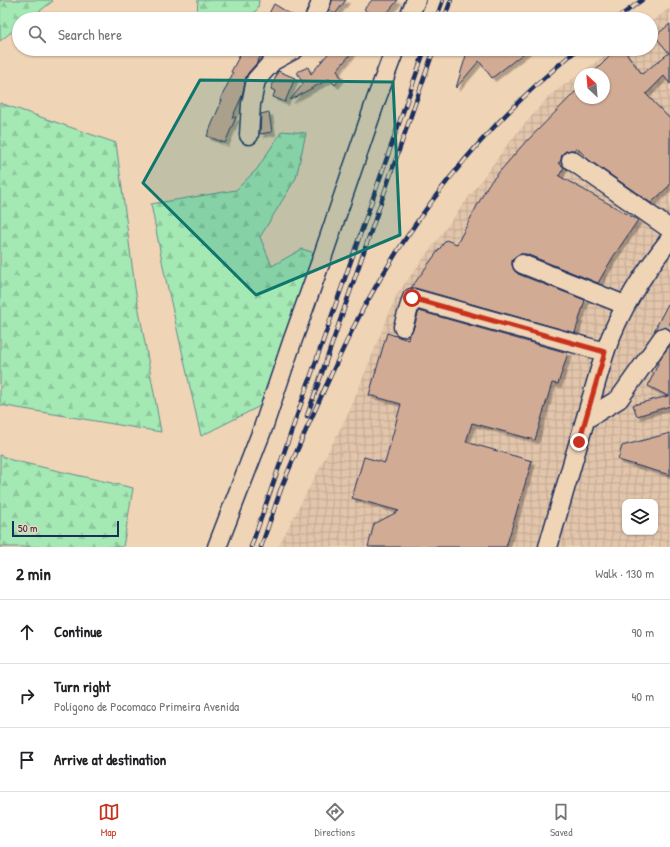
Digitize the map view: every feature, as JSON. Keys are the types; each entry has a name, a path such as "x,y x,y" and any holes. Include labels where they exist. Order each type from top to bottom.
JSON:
{"street":[{"path":"317,12 322,0"},
{"path":"411,12 416,0"},
{"path":"249,134 251,104 256,80 273,61 282,56"},
{"path":"217,547 263,428 392,56"},
{"path":"571,160 670,230"},
{"path":"548,547 605,352 612,333 625,304 656,257 670,239"},
{"path":"522,264 625,304"},
{"path":"403,327 412,298 605,352"},
{"path":"586,419 619,400 663,337"}],"highlighted area":[{"path":"200,80 393,82 400,235 256,295 143,183"}],"shaded area":[{"path":"670,8 670,547 278,547 349,412 397,294 511,140 549,96 574,78 574,104 610,104 610,68 588,68 604,56 658,56 658,17"}],"green space":[{"path":"0,0 53,1 38,12 12,12 12,32 0,41"},
{"path":"198,0 259,0 258,8 255,12 197,12"},
{"path":"0,103 116,143 135,288 161,432 0,405"},
{"path":"282,131 306,133 296,178 260,237 272,266 302,249 315,253 262,405 201,436 164,271 151,204 236,190 257,169"},
{"path":"0,455 11,460 133,488 123,547 0,547"}],"building":[{"path":"332,0 346,0 337,12 329,10"},
{"path":"372,0 398,0 388,12 367,12 364,9"},
{"path":"274,4 287,12 270,12"},
{"path":"670,24 670,84 664,76 646,94 670,119 670,185 651,203 589,160 577,148 566,151 562,154 561,161 558,163 564,167 559,176 638,220 613,257 598,283 526,254 516,256 512,260 514,270 518,274 585,300 575,333 411,288 446,240 457,244 488,185 527,140 574,93 574,104 610,104 610,68 598,68 610,56 628,56 642,74 669,53 658,40 658,34"},
{"path":"239,56 261,56 246,77 242,96 232,118 236,117 225,143 207,136 222,100 220,100 233,73 231,72"},
{"path":"326,56 349,56 337,70 341,78 335,85 329,79 290,100 303,84 297,72 308,67 311,74"},
{"path":"466,56 520,56 492,78 479,61 456,88"},
{"path":"278,71 295,78 285,102 273,97 275,91 271,89"},
{"path":"269,112 272,132 260,134 261,114"},
{"path":"670,300 670,329 664,327 658,328 654,331"},
{"path":"419,311 568,353 558,384 552,383 535,440 472,423 466,442 532,461 506,547 368,547 374,524 399,511 352,498 364,457 385,463 401,404 369,395 387,333 408,340"},
{"path":"670,345 670,406 637,416 633,405 668,396 648,386 661,357"},
{"path":"670,433 670,475 618,460 622,446"}],"tunnel":[{"path":"663,337 670,325"}],"railway":[{"path":"439,12 443,0"},
{"path":"447,12 451,0"},
{"path":"626,12 642,0"},
{"path":"251,547 423,56"},
{"path":"307,416 432,56"},
{"path":"279,494 307,427 353,329 384,272 407,237 458,168 486,136 546,76 570,56"},
{"path":"261,547 281,489"}],"route":[{"path":"412,298 605,352 579,442"}]}
